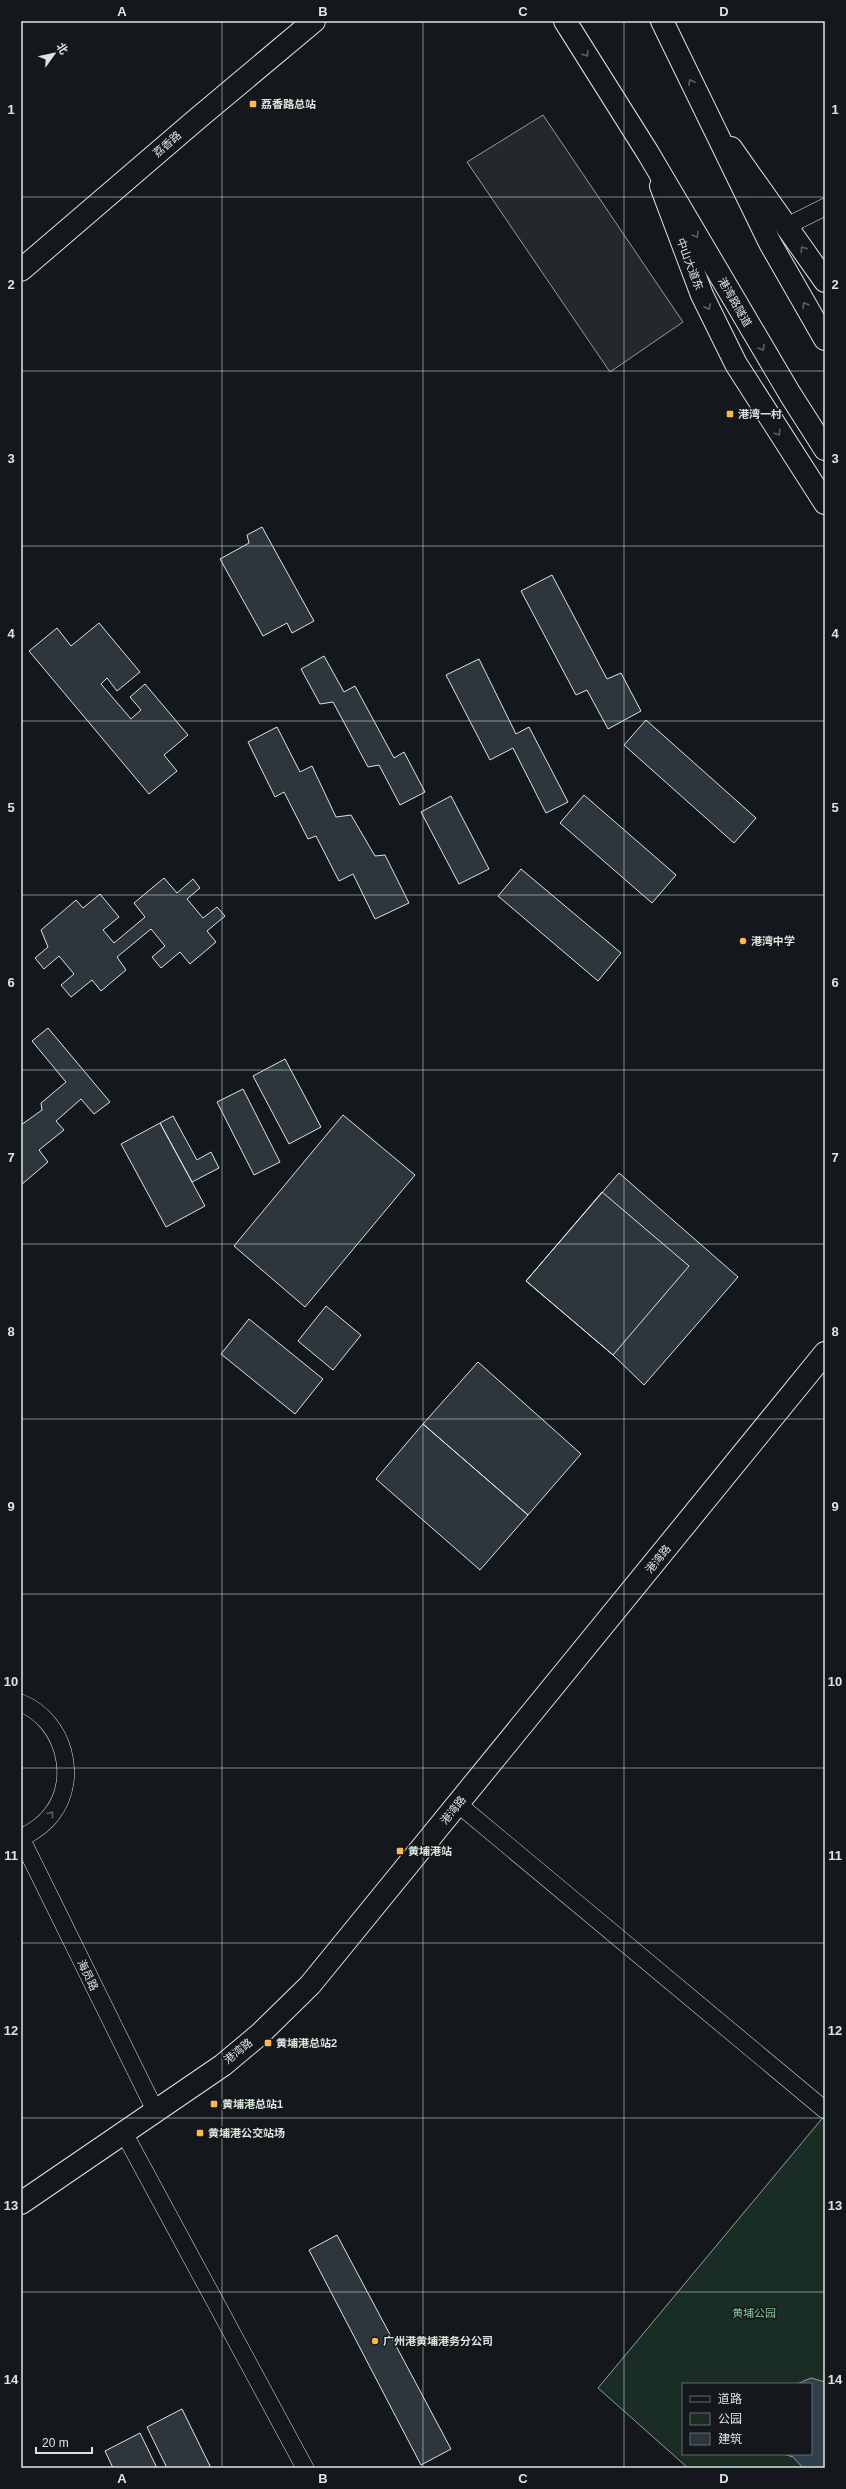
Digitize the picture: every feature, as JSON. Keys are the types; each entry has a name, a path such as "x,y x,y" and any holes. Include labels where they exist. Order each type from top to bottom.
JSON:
{"main road":[{"name":"荔香路","path":"21,270 314,21"},
{"name":"中山大道东","path":"565,21 648,153 702,295 729,351 767,415 825,503"},
{"path":"662,21 770,243 825,339"},
{"path":"708,117 825,281"},
{"name":"港湾路隧道","path":"648,153 786,388 825,449"},
{"name":"港湾路","path":"21,2203 223,2065 260,2034 294,2001 310,1984 458,1804 825,1353"}],"street":[{"path":"787,226 825,207"},
{"path":"21,1703 30,1707 49,1722 61,1743 66,1767 64,1791 53,1814 36,1831 21,1838"},
{"path":"458,1804 825,2110"},
{"name":"海员路","path":"21,1838 156,2112"},
{"path":"124,2133 305,2468"}],"green space":[{"name":"黄埔公园","path":"825,2115 825,2468 688,2468 598,2388"}],"shaded area":[{"path":"543,115 683,322 610,372 467,162"}],"water":[{"path":"811,2378 825,2382 825,2468 803,2468 793,2457 787,2455 812,2455 812,2383 799,2383"}],"building":[{"path":"262,527 314,621 292,633 287,623 263,636 220,559 249,543 247,535"},
{"path":"552,575 607,679 621,673 641,711 608,729 587,690 576,695 521,591"},
{"path":"99,623 140,672 117,691 107,678 101,684 131,719 141,710 130,697 145,684 188,735 164,755 177,771 149,794 29,651 57,628 71,646"},
{"path":"324,656 344,692 355,686 394,758 404,752 425,792 400,805 379,765 368,767 333,702 320,704 301,669"},
{"path":"479,659 516,734 529,727 568,802 546,813 513,748 490,760 446,675"},
{"path":"646,720 756,818 734,843 624,745"},
{"path":"277,727 300,772 312,766 336,817 351,815 375,856 385,855 409,903 375,919 353,874 339,881 316,836 308,839 284,792 275,797 248,742"},
{"path":"584,795 676,875 652,903 560,823"},
{"path":"451,796 489,869 459,884 421,812"},
{"path":"521,869 621,953 598,981 498,896"},
{"path":"164,878 177,893 193,879 200,888 187,899 203,918 217,907 225,916 207,931 216,942 190,964 180,952 161,968 152,957 165,946 151,929 117,957 126,970 101,991 92,980 71,997 61,985 74,974 59,956 44,969 35,958 48,947 41,930 76,900 83,908 100,894 119,917 103,930 114,943 145,917 134,903"},
{"path":"48,1028 110,1102 94,1114 81,1099 56,1121 64,1130 39,1150 48,1162 21,1185 21,1125 42,1110 41,1103 66,1082 32,1041"},
{"path":"285,1059 321,1127 289,1144 253,1076"},
{"path":"243,1089 280,1162 254,1175 217,1102"},
{"path":"343,1115 415,1175 305,1307 234,1246"},
{"path":"173,1116 197,1160 211,1152 219,1168 192,1182 160,1123"},
{"path":"160,1123 205,1206 166,1227 121,1144"},
{"path":"619,1173 738,1277 644,1385 613,1355 526,1281"},
{"path":"602,1192 689,1266 613,1355 526,1281"},
{"path":"326,1306 361,1335 333,1370 298,1341"},
{"path":"249,1319 323,1379 295,1414 221,1354"},
{"path":"478,1362 581,1454 528,1515 423,1424"},
{"path":"423,1424 528,1515 480,1570 376,1479"},
{"name":"广州港黄埔港务分公司","path":"337,2235 451,2449 421,2465 309,2250"},
{"path":"182,2409 211,2468 167,2468 147,2427"},
{"path":"140,2433 157,2468 113,2468 105,2451"}],"place":[{"name":"荔香路总站","path":"253,104"},
{"name":"港湾一村","path":"730,414"},
{"name":"港湾中学","path":"743,941"},
{"name":"黄埔港站","path":"400,1851"},
{"name":"黄埔港总站2","path":"268,2043"},
{"name":"黄埔港总站1","path":"214,2104"},
{"name":"黄埔港公交站场","path":"200,2133"},
{"name":"广州港黄埔港务分公司","path":"375,2341"}]}
